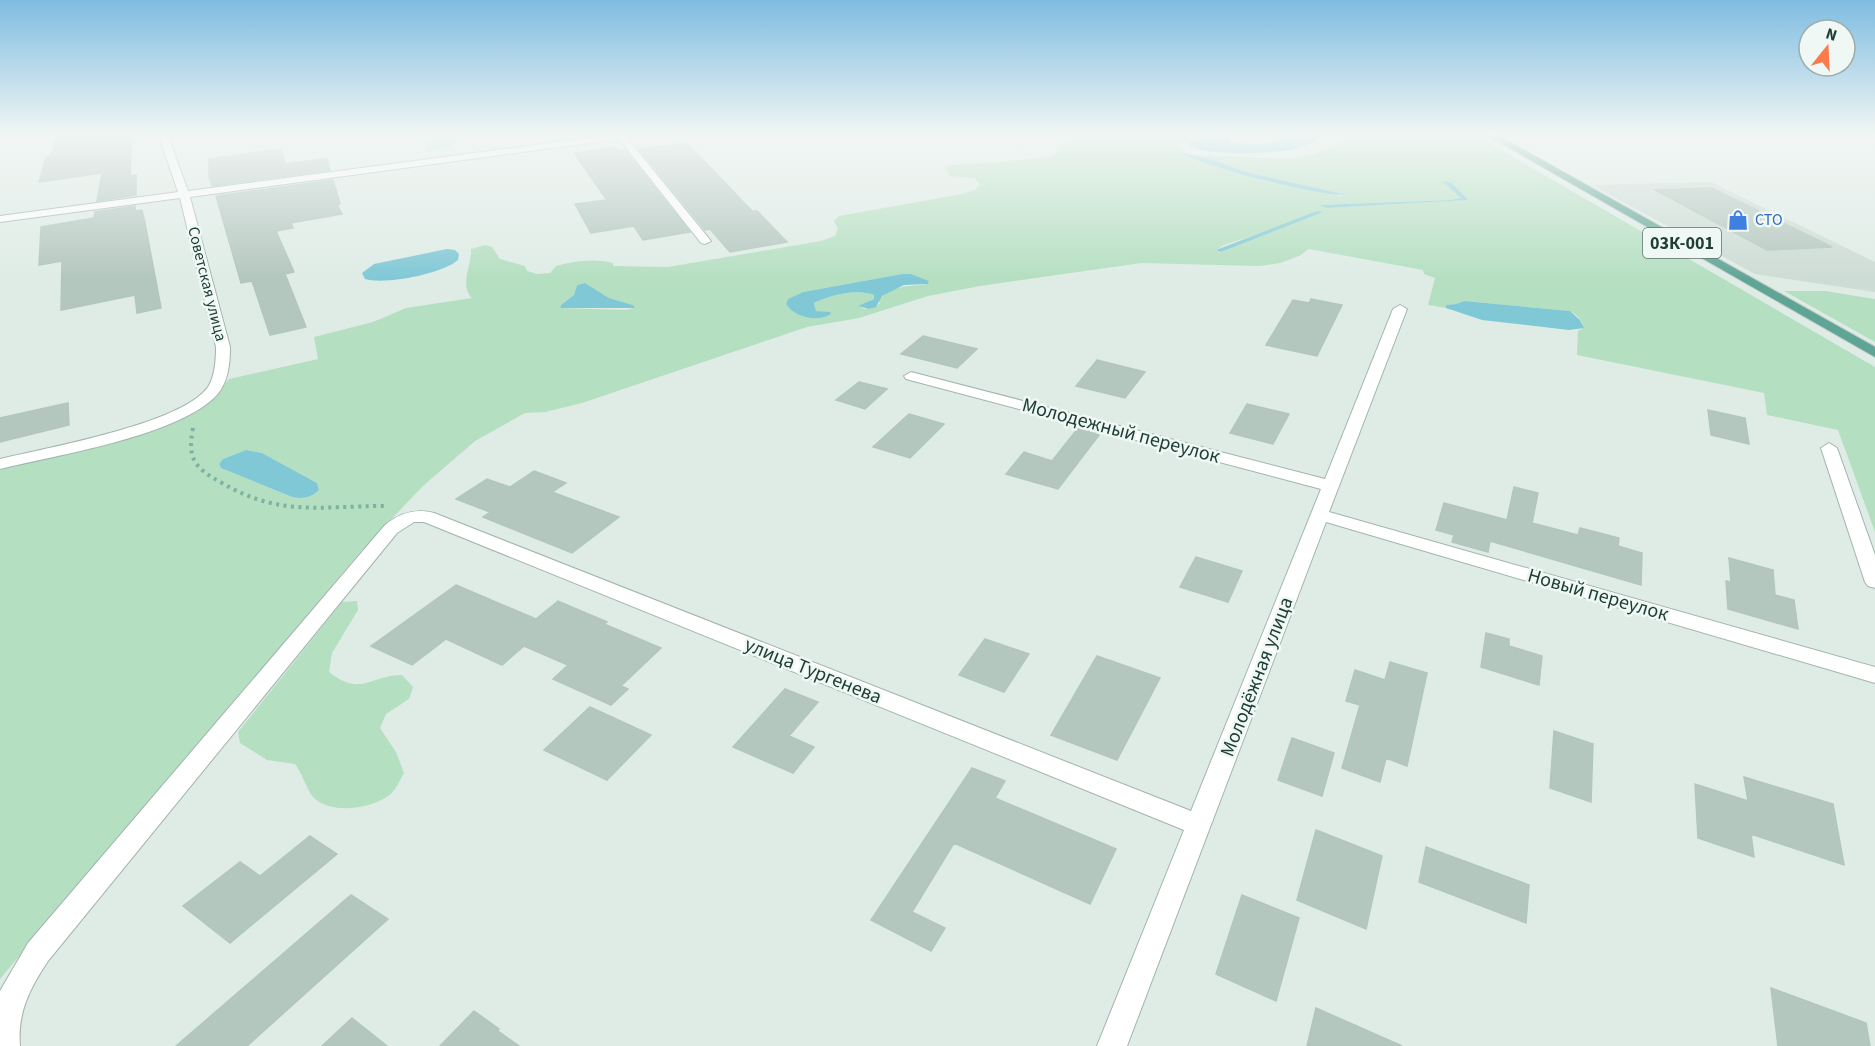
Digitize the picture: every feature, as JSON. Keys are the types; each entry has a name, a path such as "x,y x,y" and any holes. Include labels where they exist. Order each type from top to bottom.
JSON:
{"main road":[{"name":"03К-001","path":"1574,182 1875,353"}],"street":[{"name":"Советская улица","path":"0,464 113,436 175,416 198,404 217,383 222,370 223,347 180,182"},
{"path":"0,219 276,182"},
{"path":"658,182 705,240"},
{"name":"Молодёжная улица","path":"1112,1046 1400,309"},
{"name":"Молодежный переулок","path":"911,376 1331,486"},
{"path":"1829,448 1875,582"},
{"name":"Новый переулок","path":"1320,515 1875,675"},
{"path":"4,1040 7,1006 14,986 38,952 391,529 404,518 422,516"},
{"name":"улица Тургенева","path":"422,516 1199,825"}],"path":[{"path":"198,404 189,446 191,458 207,475 229,487 251,498 275,505 304,508 387,507 407,510 422,516"}],"shaded area":[{"path":"1711,182 1875,262 1875,292 1755,274 1592,185"}],"green space":[{"path":"978,182 1273,182 1341,196 1345,195 1288,182 1444,182 1462,198 1320,205 1327,208 1467,200 1448,182 1556,182 1875,367 1875,532 1838,430 1767,415 1764,393 1577,355 1578,331 1583,328 1583,325 1579,318 1570,311 1464,301 1446,305 1446,308 1428,305 1435,278 1424,274 1423,270 1309,249 1299,256 1280,263 1259,266 1141,263 980,286 928,296 859,318 807,327 582,403 545,412 525,413 475,441 423,486 361,551 0,979 0,470 133,435 199,409 211,401 229,379 318,359 314,337 373,322 406,308 472,298 466,287 471,249 486,245 492,247 500,259 525,266 527,271 537,274 550,273 556,266 584,261 606,261 613,263 613,266 668,267 821,241 835,236 838,229 834,221 839,216 962,194 975,190 980,184","holes":["1317,211 1322,212 1221,252 1216,250 1224,245 1289,224","911,274 929,281 928,284 890,291 878,300 880,303 878,305 870,309 859,306 874,299 874,295 867,293 852,292 827,297 814,303 816,311 831,314 826,317 806,317 789,309 786,304 788,299 803,292","585,283 609,298 633,305 634,308 626,310 560,308 574,295 577,285","246,450 262,453 317,483 319,490 307,497 292,497 221,468 219,464 223,459"]},
{"path":"1784,291 1825,291 1875,299 1875,342"},
{"path":"357,601 358,610 332,653 329,672 349,683 357,684 402,675 413,687 409,699 386,714 380,728 396,752 404,773 397,786 393,792 380,801 361,807 340,808 321,803 313,797 295,764 267,760 240,743 238,732 342,602"}],"water":[{"path":"1273,182 1289,182 1346,195"},
{"path":"1443,182 1452,183 1468,200 1327,208 1319,205 1461,198"},
{"path":"1317,211 1323,212 1221,252 1216,250"},
{"path":"447,249 455,250 459,254 458,260 427,274 386,281 365,279 362,273 374,264"},
{"path":"911,274 929,281 928,284 904,285 882,296 876,307 869,309 858,306 874,299 874,295 852,292 827,297 814,303 816,311 830,312 831,314 826,317 806,317 789,309 786,304 788,299 803,292"},
{"path":"585,283 609,298 633,305 635,308 560,308 574,295 577,285"},
{"path":"1464,301 1570,311 1580,320 1584,328 1569,330 1482,320 1446,308 1446,305"},
{"path":"246,450 262,453 317,483 319,490 307,497 292,497 221,468 219,464 223,459"}],"building":[{"path":"100,182 136,182 136,195 97,201"},
{"path":"211,182 243,182 212,186"},
{"path":"334,182 340,204 337,205 342,214 291,223 293,228 276,231 294,272 285,274 306,327 270,335 252,281 241,283 216,196"},
{"path":"594,182 650,182 690,232 643,240 634,226 591,233 575,204 607,200"},
{"path":"666,182 724,182 787,242 730,252 710,229 705,230"},
{"path":"1712,188 1832,247 1767,250 1655,190"},
{"path":"135,206 135,211 142,210 161,308 137,313 135,295 61,310 62,261 39,265 41,227 94,218 95,212"},
{"path":"1311,299 1342,305 1317,356 1266,345 1293,300 1309,303"},
{"path":"923,336 977,349 957,368 901,354"},
{"path":"1097,360 1145,372 1125,398 1076,386"},
{"path":"859,382 887,389 865,409 836,400"},
{"path":"68,403 69,425 0,442 0,418"},
{"path":"1247,404 1289,414 1273,444 1230,433"},
{"path":"1708,410 1745,418 1749,444 1711,435"},
{"path":"909,414 944,424 910,458 873,447"},
{"path":"1079,427 1099,435 1058,489 1006,474 1024,452 1052,461"},
{"path":"534,471 566,483 552,492 619,517 572,553 483,517 490,512 456,499 487,479 510,487"},
{"path":"1514,487 1538,493 1532,523 1578,535 1580,528 1619,538 1618,546 1642,553 1641,585 1490,541 1488,552 1452,542 1454,535 1436,530 1444,503 1507,520"},
{"path":"1196,557 1242,571 1228,602 1180,587"},
{"path":"1729,558 1773,570 1775,595 1794,600 1798,629 1728,609 1726,581 1731,582"},
{"path":"456,585 536,619 558,601 607,622 604,624 661,648 621,686 628,689 611,705 553,679 568,665 524,646 502,665 446,639 412,665 371,646"},
{"path":"1486,633 1509,639 1509,646 1542,656 1539,685 1481,667"},
{"path":"985,639 1029,654 1004,692 959,675"},
{"path":"1097,656 1160,678 1117,760 1051,735"},
{"path":"1390,662 1427,673 1407,766 1386,758 1380,782 1342,768 1360,705 1346,701 1355,670 1385,680"},
{"path":"785,689 818,702 789,736 814,747 793,773 733,747"},
{"path":"590,707 651,735 607,780 544,750"},
{"path":"1554,731 1593,744 1591,802 1550,788"},
{"path":"1292,738 1334,753 1322,796 1278,780"},
{"path":"972,768 1005,781 995,798 1116,849 1090,904 954,843 912,912 945,928 931,951 871,920"},
{"path":"1744,777 1833,804 1844,865 1751,834 1754,857 1698,838 1695,784 1748,801"},
{"path":"1316,830 1382,856 1366,929 1297,900"},
{"path":"310,836 337,854 230,943 183,906 240,862 260,876"},
{"path":"1426,847 1529,885 1526,923 1419,882"},
{"path":"351,895 388,919 247,1046 176,1046"},
{"path":"1242,895 1299,918 1276,1001 1216,974"},
{"path":"1771,988 1866,1023 1870,1046 1778,1046"},
{"path":"1316,1008 1402,1046 1307,1046"},
{"path":"474,1011 499,1029 498,1031 519,1046 440,1046"},
{"path":"352,1018 387,1046 322,1046"}],"place":[{"name":"СТО","path":"1738,220"}]}
